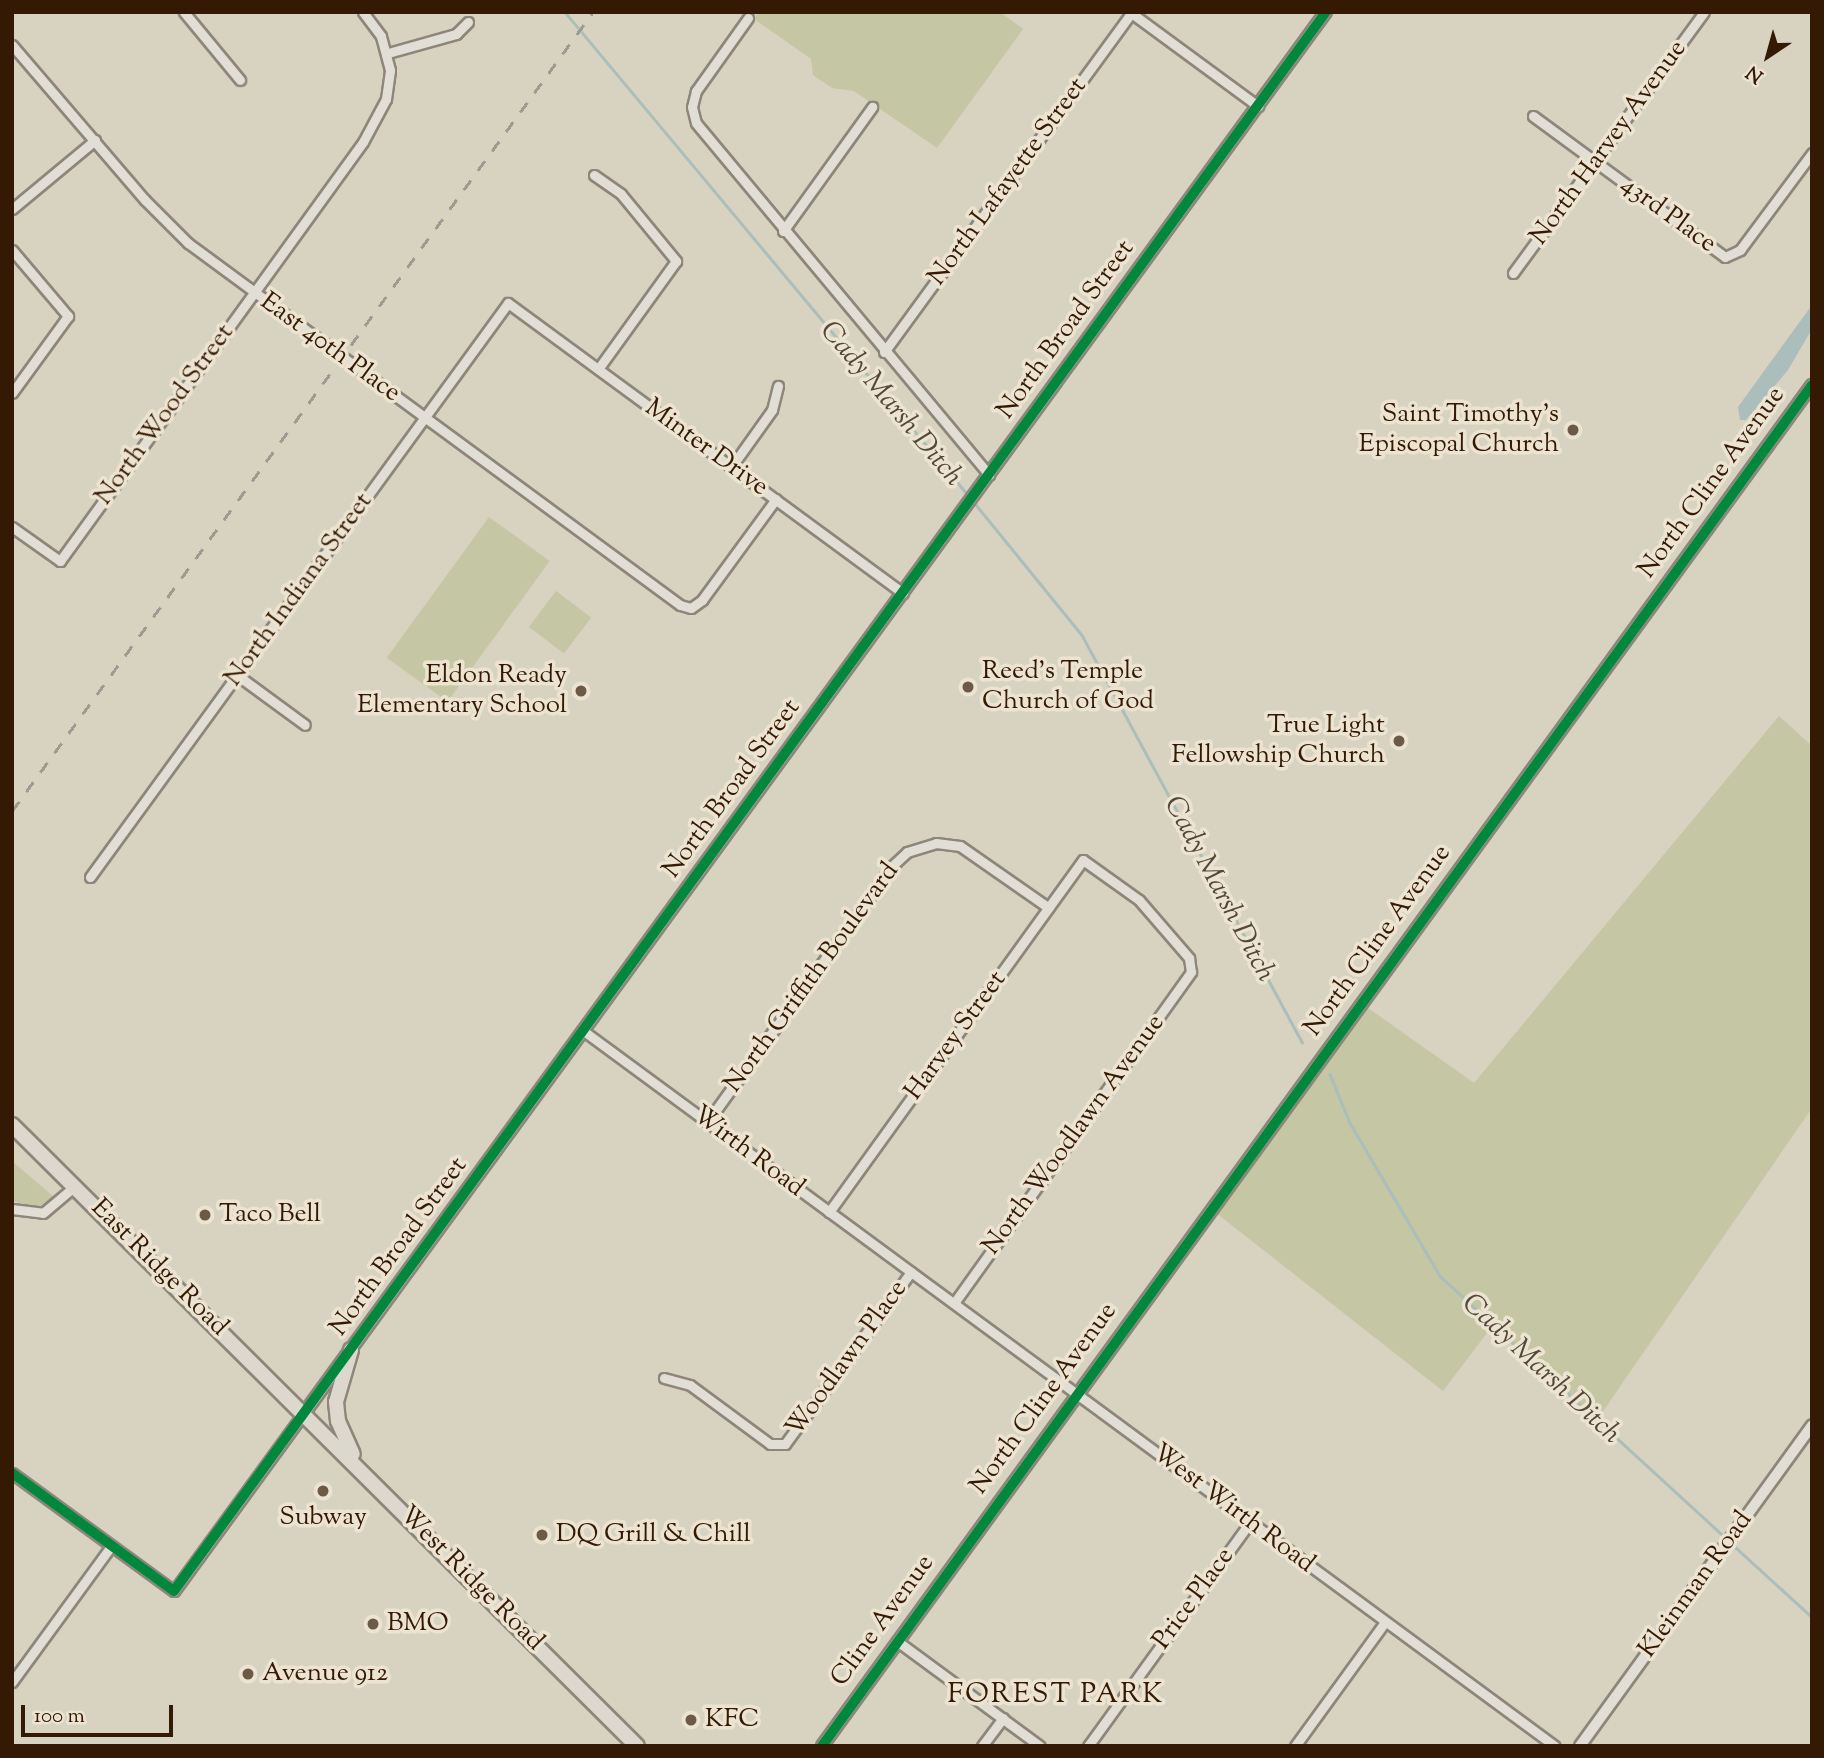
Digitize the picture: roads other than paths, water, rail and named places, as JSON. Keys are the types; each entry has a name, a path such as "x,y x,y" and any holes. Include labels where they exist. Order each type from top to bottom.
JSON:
{"main road":[{"name":"East Ridge Road","path":"12,1125 305,1412"},
{"path":"351,1350 336,1402 338,1421 358,1465"},
{"name":"West Ridge Road","path":"305,1412 637,1746"}],"street":[{"path":"184,12 240,80"},
{"path":"363,12 388,54 456,34 468,22"},
{"name":"North Broad Street","path":"111,1546 174,1591 585,1032 1326,12"},
{"name":"North Harvey Avenue","path":"1513,273 1704,12"},
{"path":"1131,13 1258,106"},
{"name":"North Lafayette Street","path":"884,352 1131,13"},
{"path":"748,18 699,84 692,107 701,132 989,475"},
{"name":"East 40th Place","path":"12,45 171,228 253,292 687,608 702,600 776,499"},
{"name":"North Wood Street","path":"12,527 60,561 380,113 389,84 388,54"},
{"path":"782,231 872,107"},
{"name":"43rd Place","path":"1533,116 1730,257 1740,250 1812,153"},
{"path":"12,209 95,140"},
{"path":"594,175 617,190 676,261 597,369"},
{"path":"12,250 68,316 12,393"},
{"name":"Minter Drive","path":"508,303 903,593"},
{"name":"North Indiana Street","path":"90,877 508,303"},
{"path":"732,466 772,410 778,386"},
{"name":"North Cline Avenue","path":"982,1524 1812,386"},
{"path":"237,675 304,725"},
{"name":"North Griffith Boulevard","path":"708,1121 891,867 924,844 960,846 1049,908"},
{"name":"Harvey Street","path":"829,1212 1083,860 1145,905 1192,967"},
{"name":"North Woodlawn Avenue","path":"954,1303 1192,967"},
{"name":"Wirth Road","path":"585,1032 911,1272"},
{"path":"12,1209 43,1213 75,1186"},
{"name":"West Wirth Road","path":"911,1272 1555,1746"},
{"name":"Woodlawn Place","path":"664,1378 690,1385 770,1444 782,1445 911,1272"},
{"name":"Kleinman Road","path":"1580,1746 1812,1425"},
{"path":"12,1473 111,1546 12,1682"},
{"name":"Price Place","path":"1088,1746 1251,1521"},
{"name":"Cline Avenue","path":"822,1746 982,1524"},
{"path":"1295,1746 1385,1622"},
{"path":"897,1641 1040,1746"},
{"path":"982,1746 1003,1718"}],"waterway":[{"name":"Cady Marsh Ditch","path":"565,12 969,496"},
{"name":"Cady Marsh Ditch","path":"973,501 1082,635 1302,1042"},
{"name":"Cady Marsh Ditch","path":"1330,1074 1350,1123 1440,1276 1727,1539"},
{"name":"Cady Marsh Ditch","path":"1732,1544 1812,1617"}],"railway":[{"path":"12,811 593,12"}],"place":[{"name":"Saint Timothy's Episcopal Church","path":"1573,430"},
{"name":"Reed's Temple Church of God","path":"968,687"},
{"name":"Eldon Ready Elementary School","path":"581,691"},
{"name":"True Light Fellowship Church","path":"1399,741"},
{"name":"Taco Bell","path":"205,1215"},
{"name":"Subway","path":"323,1491"},
{"name":"DQ Grill & Chill","path":"542,1535"},
{"name":"BMO","path":"373,1624"},
{"name":"Avenue 912","path":"248,1674"},
{"name":"KFC","path":"691,1720"}],"district":[{"name":"FOREST PARK","path":"1056,1695"}]}
